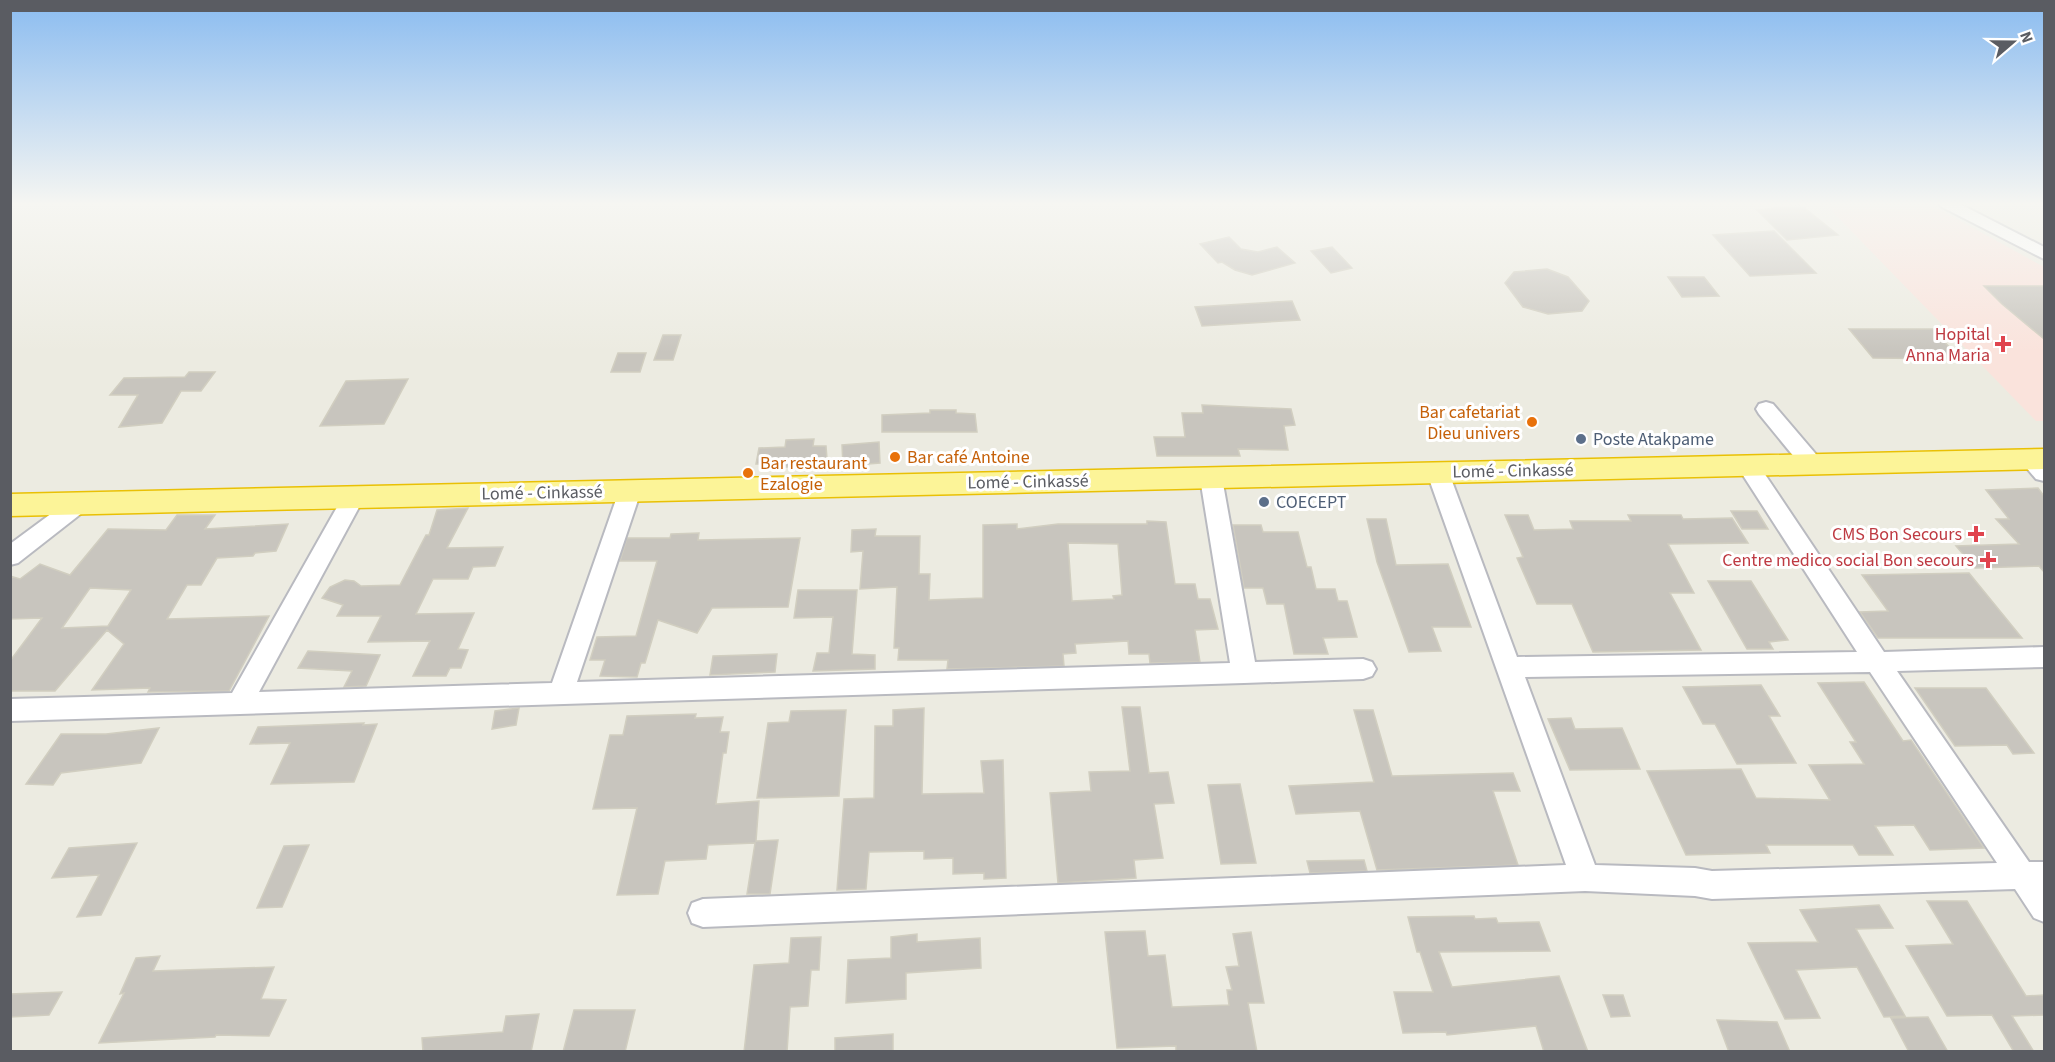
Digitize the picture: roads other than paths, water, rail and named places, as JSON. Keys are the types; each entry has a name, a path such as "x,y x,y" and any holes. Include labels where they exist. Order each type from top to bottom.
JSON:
{"highway":[{"name":"Lomé - Cinkassé","path":"10,506 1812,464 2040,464"}],"street":[{"path":"1766,409 1812,464"},
{"path":"1748,466 1877,662 2033,875 2044,908"},
{"path":"1438,473 1585,878"},
{"path":"1211,478 1244,673"},
{"path":"561,693 630,491"},
{"path":"239,704 353,498"},
{"path":"10,557 79,504"},
{"path":"1509,668 2044,657"},
{"path":"10,710 1363,669"},
{"path":"703,913 1585,878 1695,882 1712,885 2033,875"}],"place":[{"name":"Hopital Anna Maria","path":"2003,344"},
{"name":"Bar cafetariat Dieu univers","path":"1532,422"},
{"name":"Poste Atakpame","path":"1581,439"},
{"name":"Bar café Antoine","path":"895,457"},
{"name":"Bar restaurant Ezalogie","path":"748,473"},
{"name":"COECEPT","path":"1264,502"},
{"name":"CMS Bon Secours","path":"1976,534"},
{"name":"Centre medico social Bon secours","path":"1988,560"}]}
